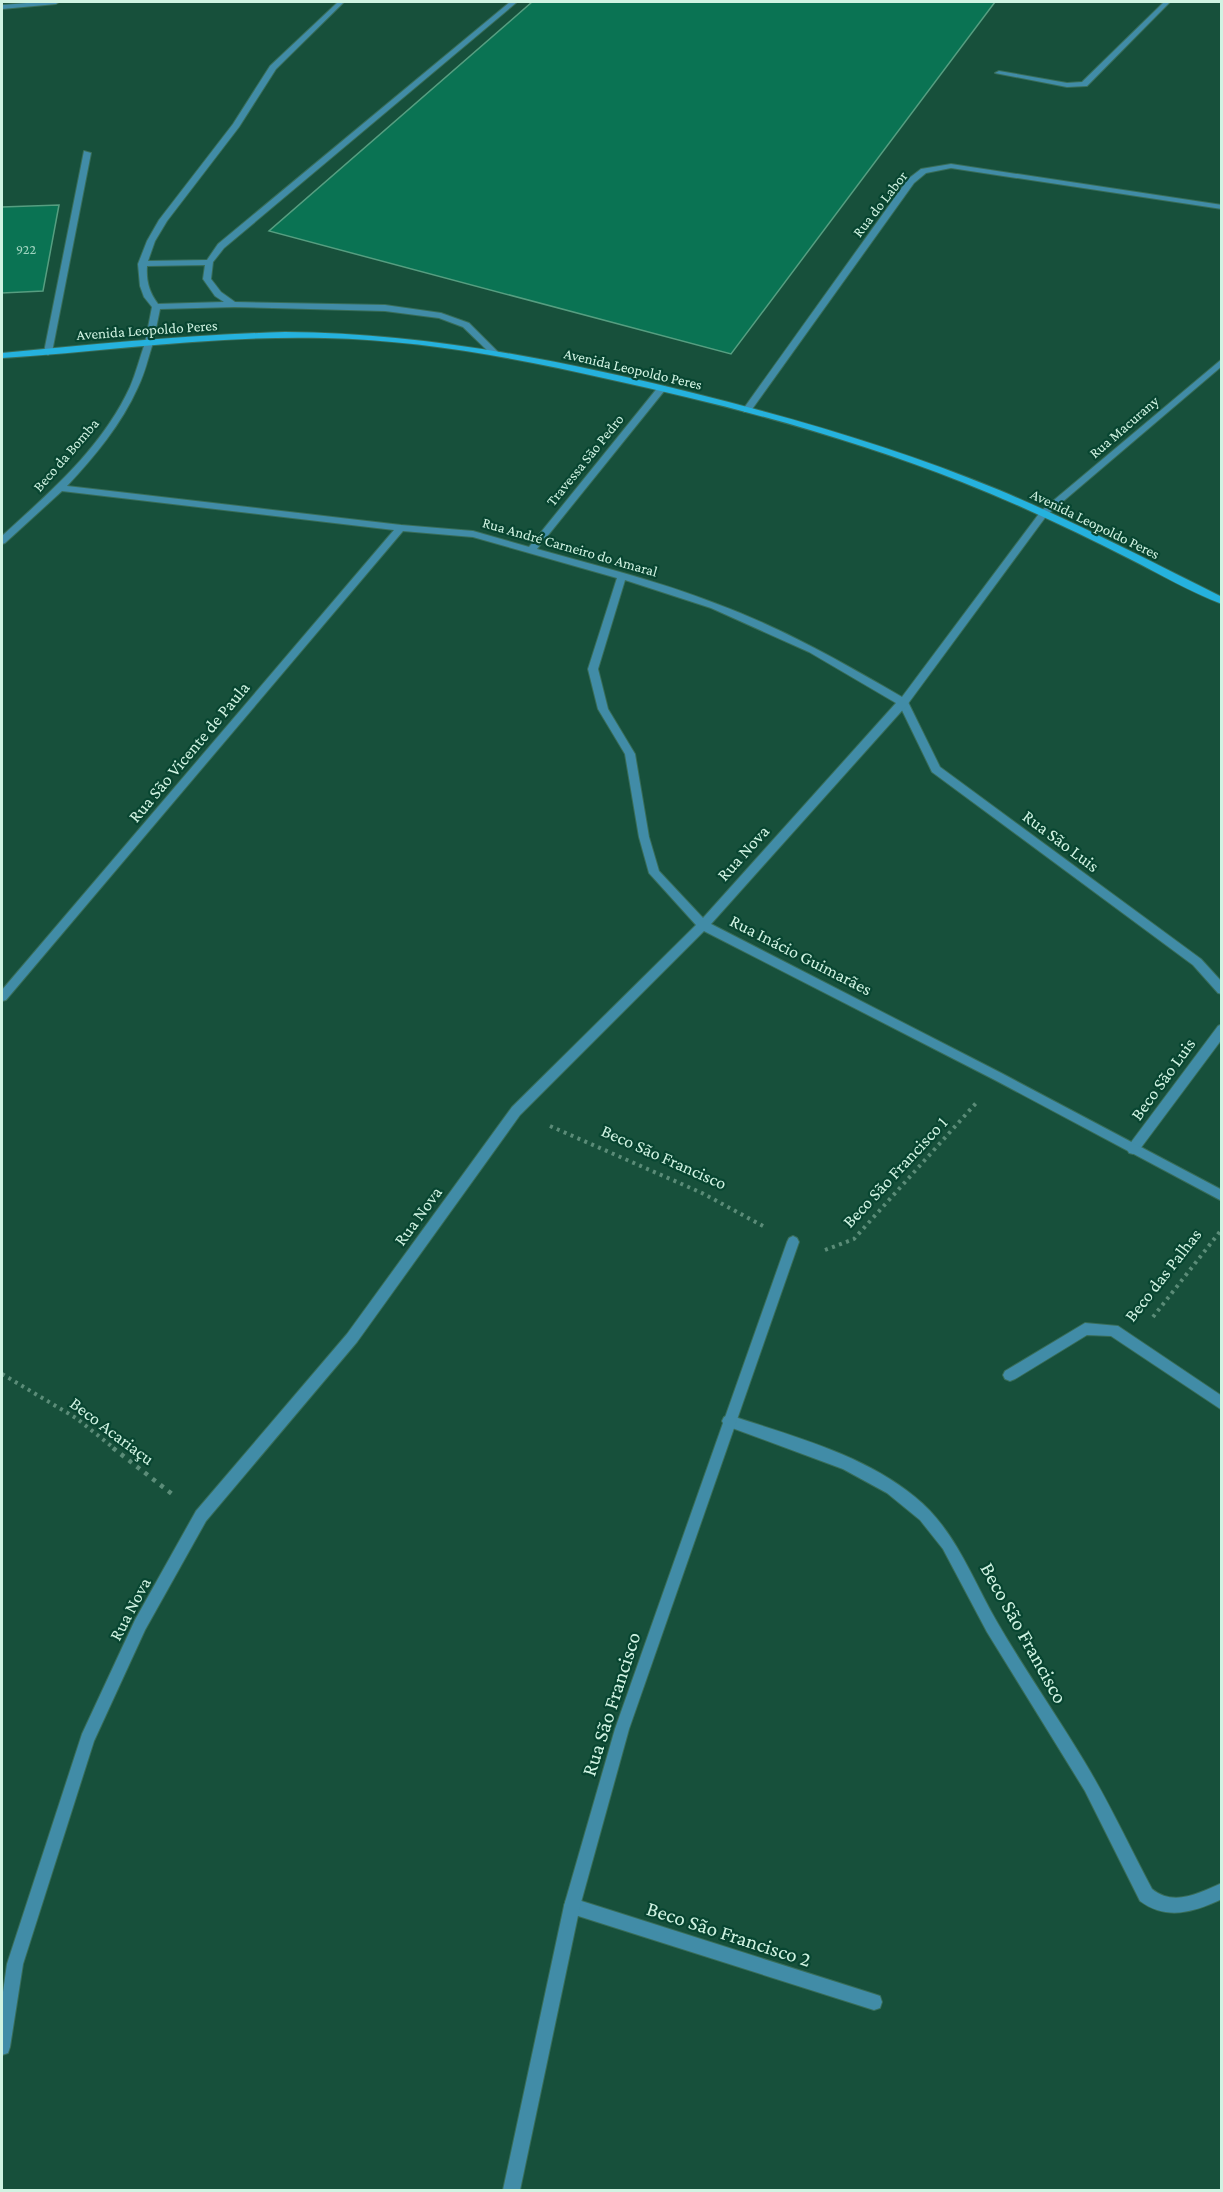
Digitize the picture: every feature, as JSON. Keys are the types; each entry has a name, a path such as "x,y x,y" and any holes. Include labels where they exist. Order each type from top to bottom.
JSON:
{"street":[{"path":"2,7 56,2"},
{"path":"341,2 273,68 236,125 163,220 153,236 142,264 143,283 148,298 156,307 234,304 385,308 441,316 466,325 494,352"},
{"path":"234,304 210,286 207,279 209,262 229,238 514,2"},
{"path":"999,73 1067,85 1084,84 1167,2"},
{"path":"48,352 87,153"},
{"name":"Rua do Labor","path":"747,411 911,181 924,171 951,166 1221,207"},
{"path":"142,264 209,262"},
{"name":"Beco da Bomba","path":"2,541 61,488 104,439 134,387 149,342 156,307"},
{"name":"Avenida Leopoldo Peres","path":"2,356 149,342 327,335 411,341 494,352 662,388 747,411 962,478 1044,513 1221,601"},
{"name":"Rua Macurany","path":"1044,513 1221,361"},
{"name":"Travessa São Pedro","path":"531,550 662,388"},
{"name":"Rua André Carneiro do Amaral","path":"61,488 401,528 473,534 622,576 714,606 813,650 903,702"},
{"name":"Rua Nova","path":"2,2047 8,1964 87,1739 140,1625 201,1516 352,1338 516,1111 703,925 903,702 1044,513"},
{"name":"Rua São Vicente de Paula","path":"2,997 401,528"},
{"name":"Rua Inácio Guimarães","path":"622,576 593,669 603,709 630,754 644,837 654,873 703,925 999,1077 1221,1196"},
{"name":"Rua São Luis","path":"903,702 936,769 1197,962 1221,990"},
{"name":"Beco São Luis","path":"1133,1149 1221,1029"},
{"name":"Rua São Francisco","path":"511,2190 572,1906 622,1729 793,1242"},
{"name":"Beco das Palhas","path":"1010,1375 1085,1329 1113,1330 1221,1404"},
{"name":"Beco São Francisco","path":"729,1421 831,1458 895,1490 912,1503 933,1524 964,1568 991,1624 1090,1786 1146,1895 1157,1904 1168,1907 1181,1906 1221,1891"},
{"name":"Beco São Francisco 2","path":"572,1906 874,2002"}],"path":[{"name":"Beco São Francisco 1","path":"793,1242 824,1250 854,1239 999,1077"},
{"name":"Beco São Francisco","path":"516,1111 702,1194 793,1242"},
{"name":"Beco das Palhas","path":"1133,1344 1221,1229"},
{"name":"Beco Acariaçu","path":"2,1374 76,1418 201,1516"}],"building":[{"path":"532,2 995,2 731,354 269,231"},
{"path":"59,205 43,291 2,293 2,207"}]}
